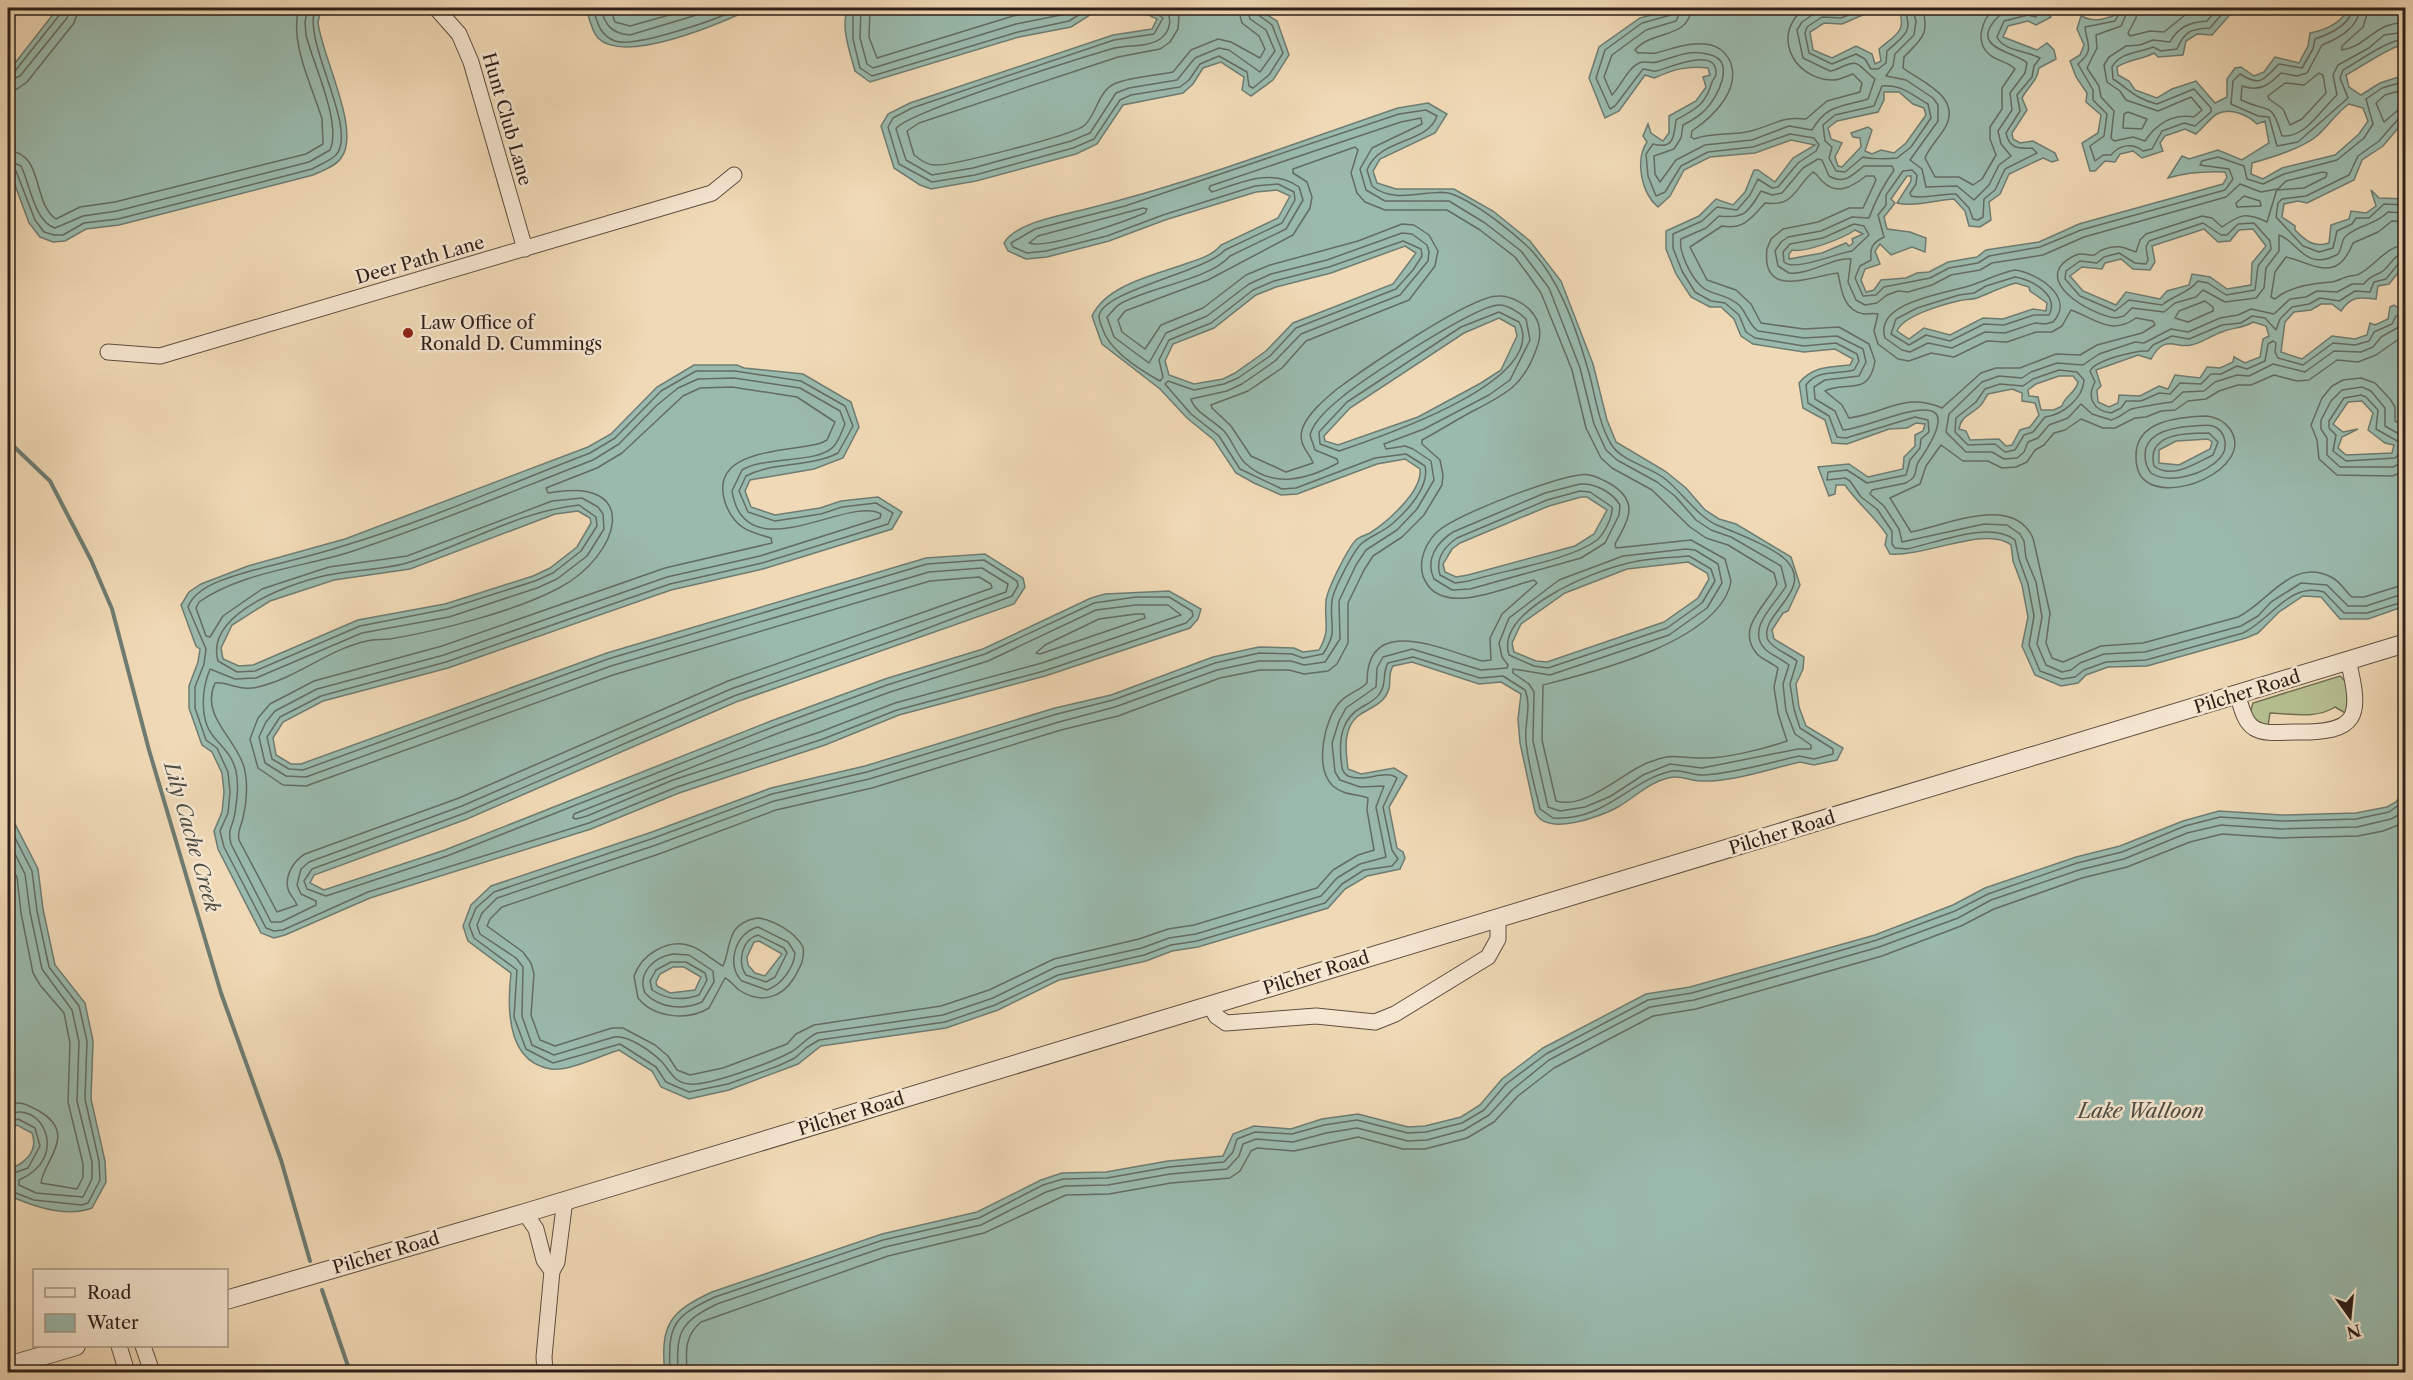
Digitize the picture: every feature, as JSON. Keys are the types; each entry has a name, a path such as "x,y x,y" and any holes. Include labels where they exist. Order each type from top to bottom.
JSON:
{"street":[{"name":"Hunt Club Lane","path":"436,8 459,34 471,62 525,249"},
{"name":"Deer Path Lane","path":"108,352 160,356 712,193 734,175"},
{"name":"Pilcher Road","path":"228,1299 525,1213 2238,696 2406,643"},
{"path":"2238,696 2248,723 2254,728 2273,732 2329,732 2349,720 2356,708 2348,660"},
{"path":"1210,1005 1216,1016 1226,1023 1316,1016 1375,1022 1395,1014 1488,957 1498,939 1497,918"},
{"path":"545,1372 544,1357 552,1271 558,1262 565,1200"},
{"path":"525,1213 536,1229 544,1260 552,1271"},
{"path":"8,1366 73,1347"},
{"path":"119,1347 127,1372"},
{"path":"144,1347 151,1372"}],"green space":[{"path":"2340,676 2348,684 2347,714 2335,707 2312,714 2270,713 2268,726 2256,722 2250,713 2253,703"}],"water":[{"path":"58,8 347,8 320,14 318,22 344,112 347,130 346,146 341,158 332,166 313,175 119,225 86,229 65,241 53,242 40,237 29,223 8,166 8,72"},
{"path":"586,8 752,8 674,39 629,47 611,45 598,38"},
{"path":"848,8 1101,8 1071,27 1019,37 870,82 855,71 845,31"},
{"path":"1134,8 1256,8 1277,21 1289,55 1273,80 1251,96 1242,90 1244,77 1221,62 1203,68 1193,84 1183,93 1123,105 1097,144 1076,154 976,181 931,189 920,185 894,168 881,126 888,114 910,103 1113,35 1152,29 1157,19"},
{"path":"1679,8 1879,8 1842,24 1824,23 1810,32 1813,50 1832,58 1856,46 1872,54 1875,64 1881,61 1879,49 1898,32 1901,23 1899,10 1886,8 2040,8 2051,17 2036,25 2028,21 2008,26 2003,37 2037,50 2047,43 2054,50 2056,59 2039,68 2022,98 2027,110 2012,133 2013,139 2020,143 2033,141 2055,153 2058,160 2052,162 2043,158 2009,174 2000,194 1989,202 1991,220 1980,227 1969,226 1965,211 1954,199 1917,204 1897,203 1911,181 1911,176 1907,176 1891,199 1895,203 1884,217 1887,229 1910,232 1926,238 1925,252 1912,247 1891,255 1880,244 1875,251 1880,264 1865,269 1861,280 1866,292 1874,290 1881,280 1906,278 1917,273 1929,272 1948,262 1977,257 1986,250 2039,242 2079,224 2223,184 2227,177 2225,172 2196,172 2168,178 2182,156 2189,159 2218,150 2242,160 2269,143 2265,121 2257,124 2238,113 2227,111 2217,114 2196,134 2185,129 2165,136 2160,143 2163,151 2142,158 2133,151 2120,154 2115,162 2105,161 2095,171 2090,171 2082,143 2098,133 2101,115 2086,102 2087,93 2076,77 2070,61 2080,55 2084,45 2077,29 2081,16 2093,20 2105,19 2113,16 2117,8 2236,8 2212,35 2197,34 2186,41 2183,55 2158,57 2154,53 2117,67 2118,75 2129,81 2135,90 2157,98 2172,89 2196,81 2215,103 2227,97 2227,79 2235,68 2241,67 2254,76 2264,72 2275,57 2299,63 2308,46 2310,33 2332,25 2342,18 2348,8 2405,8 2405,48 2402,45 2396,47 2346,75 2349,87 2361,95 2380,83 2405,75 2405,120 2383,146 2362,160 2354,180 2307,203 2298,201 2284,204 2282,217 2295,226 2295,230 2307,240 2319,245 2329,243 2331,225 2349,219 2351,211 2366,213 2376,206 2371,190 2379,198 2405,199 2405,264 2389,284 2378,286 2376,299 2352,300 2341,311 2332,304 2321,304 2311,310 2294,312 2285,322 2281,352 2302,359 2332,336 2355,339 2367,335 2370,323 2375,325 2388,319 2390,307 2394,305 2402,310 2405,309 2405,606 2368,619 2340,619 2321,597 2303,596 2279,612 2258,633 2246,638 2147,666 2108,667 2086,675 2078,683 2061,686 2035,675 2022,646 2028,617 2011,545 1987,538 1904,554 1890,554 1885,545 1887,535 1845,485 1836,485 1835,494 1829,496 1818,467 1849,464 1868,477 1903,469 1904,457 1915,446 1915,435 1923,431 1925,424 1916,423 1907,428 1889,429 1847,444 1832,443 1825,420 1803,408 1799,383 1816,370 1850,365 1853,359 1835,349 1804,352 1753,344 1741,336 1734,319 1721,307 1710,307 1691,297 1676,274 1666,249 1666,231 1699,216 1716,199 1733,205 1745,192 1754,170 1758,170 1775,182 1793,158 1815,145 1791,140 1755,153 1710,157 1684,170 1670,196 1658,207 1647,193 1642,176 1641,158 1647,142 1643,136 1648,124 1651,133 1663,141 1669,133 1669,116 1696,101 1706,87 1703,77 1710,75 1708,68 1693,67 1654,78 1645,75 1619,111 1605,118 1589,78 1599,47 1640,18","holes":["1884,92 1899,92 1913,104 1924,108 1926,115 1906,143 1894,153 1881,150 1872,154 1865,151 1872,130 1868,127 1851,133 1853,137 1860,138 1861,147 1842,167 1838,166 1835,157 1842,143 1831,139 1828,128 1837,121 1878,112 1884,100","2349,104 2363,108 2368,121 2359,134 2335,155 2282,168 2263,179 2251,174 2252,163 2305,144 2322,131","2204,229 2218,242 2230,241 2239,230 2253,229 2266,246 2252,263 2251,285 2227,289 2210,277 2192,274 2189,285 2167,291 2160,299 2126,292 2116,305 2083,291 2070,276 2082,267 2102,269 2105,263 2121,259 2133,269 2150,270 2155,262 2152,246","1855,230 1863,234 1852,239 1853,243 1849,246 1846,243 1822,253 1789,259 1792,250 1815,247","2016,283 2029,287 2030,291 2047,303 2046,311 2033,309 2003,319 1983,318 1950,335 1924,328 1909,339 1897,331 1907,321 1923,312 1960,300 1977,298","2253,322 2266,326 2269,336 2263,339 2260,357 2245,363 2234,357 2233,362 2220,368 2207,367 2200,378 2175,375 2168,389 2159,386 2140,396 2119,395 2118,403 2109,407 2098,402 2097,390 2101,386 2096,370 2138,355 2151,359 2156,351 2166,344 2191,345 2226,330","2059,376 2073,376 2078,382 2062,406 2054,410 2041,410 2038,397 2029,396 2028,390 2036,384","2012,389 2022,393 2022,401 2035,403 2039,415 2030,427 2020,430 2012,445 2006,446 1999,439 1970,440 1966,431 1959,429 1964,418 1980,406 1988,394","2362,401 2373,413 2368,430 2385,443 2394,445 2392,453 2346,455 2338,448 2342,437 2358,429 2343,432 2333,424 2348,402","2208,439 2212,442 2210,449 2179,465 2159,463 2159,450 2176,441"]},
{"path":"1428,103 1447,114 1435,133 1380,159 1373,171 1377,183 1396,189 1454,189 1493,211 1530,241 1561,281 1593,364 1607,420 1616,442 1665,471 1686,488 1705,510 1719,519 1736,524 1791,557 1800,585 1788,611 1783,613 1772,630 1774,639 1804,657 1803,669 1796,684 1799,707 1806,726 1843,748 1837,760 1814,765 1800,762 1713,781 1666,778 1599,816 1574,823 1550,823 1541,819 1535,812 1520,743 1518,719 1521,694 1501,682 1479,684 1412,662 1393,666 1385,697 1358,716 1349,727 1346,755 1348,769 1361,774 1394,768 1407,776 1389,807 1397,848 1403,852 1405,858 1400,869 1367,876 1345,889 1328,908 1198,947 1172,951 1146,961 1059,980 998,1010 946,1028 821,1046 798,1064 729,1090 689,1099 661,1087 652,1071 619,1050 576,1066 558,1069 536,1064 525,1056 513,1032 510,1017 511,973 468,941 463,926 471,905 491,886 652,832 771,788 865,766 1055,708 1111,695 1213,657 1259,647 1294,648 1303,652 1319,650 1326,631 1327,596 1344,559 1357,539 1377,528 1403,505 1416,487 1420,469 1405,459 1377,464 1297,494 1281,495 1254,483 1236,473 1214,440 1187,418 1160,389 1102,344 1092,316 1099,305 1121,288 1206,256 1221,245 1278,218 1290,196 1277,190 1256,192 1165,220 1109,241 1047,257 1026,259 1008,251 1004,243 1019,230 1041,220 1126,199 1204,175 1398,108","holes":["1405,246 1416,253 1393,284 1293,323 1266,351 1223,379 1194,384 1169,375 1165,361 1173,344 1214,328 1256,295 1276,287 1331,273","1499,318 1515,327 1517,336 1501,370 1481,383 1418,417 1338,445 1325,441 1324,436 1350,408 1464,333","1581,497 1587,497 1607,510 1594,534 1575,546 1456,577 1445,572 1443,564 1452,549 1460,543 1549,506","1688,562 1707,573 1709,579 1698,598 1664,622 1547,662 1536,661 1514,652 1512,643 1521,624 1565,593 1627,569","759,941 782,954 765,976 755,973 748,965 747,957 754,942","673,967 684,967 701,977 695,990 670,993 657,986 656,982 660,974"]},
{"path":"694,365 737,365 744,368 803,374 851,402 859,427 843,458 814,469 750,480 745,491 751,507 775,515 820,508 841,501 878,497 902,512 892,529 763,569 671,590 448,668 323,701 283,722 273,738 276,755 291,764 301,764 607,653 926,558 985,554 1023,578 1025,587 1014,604 736,702 467,819 314,875 310,883 324,890 445,850 771,721 885,679 983,649 1091,598 1105,594 1169,591 1201,609 1198,619 1190,628 1045,676 899,715 825,745 679,793 591,829 370,898 285,935 274,938 261,933 218,849 214,831 222,812 224,792 222,773 212,752 202,745 189,708 189,686 200,649 196,646 181,605 189,592 201,584 248,566 345,539 588,447 611,434 657,387","holes":["578,511 590,518 591,523 577,547 550,568 533,576 445,604 358,620 253,665 239,666 223,659 221,648 232,625 270,601 334,580 410,569 555,514"]},
{"name":"Lake Walloon","path":"2405,790 2405,1372 665,1372 666,1331 678,1313 698,1299 712,1292 882,1234 977,1212 1041,1180 1062,1173 1106,1172 1168,1161 1223,1156 1233,1134 1254,1126 1291,1129 1322,1119 1358,1114 1408,1127 1425,1126 1461,1117 1480,1105 1502,1079 1543,1048 1646,994 1690,987 1875,935 1953,905 1985,888 2076,857 2120,846 2183,821 2219,811 2282,815 2356,813 2387,807 2396,802"},
{"path":"8,817 14,822 38,869 43,909 55,965 85,1003 93,1041 91,1099 105,1161 106,1182 92,1208 82,1211 49,1209 8,1195 8,1170 28,1157 34,1140 32,1133 17,1125 8,1130"}],"waterway":[{"name":"Lily Cache Creek","path":"8,441 50,481 91,560 112,609 149,750 221,993 281,1160 310,1261"},
{"name":"Lily Cache Creek","path":"322,1290 350,1372"}],"place":[{"name":"Law Office of Ronald D. Cummings","path":"408,333"}]}
